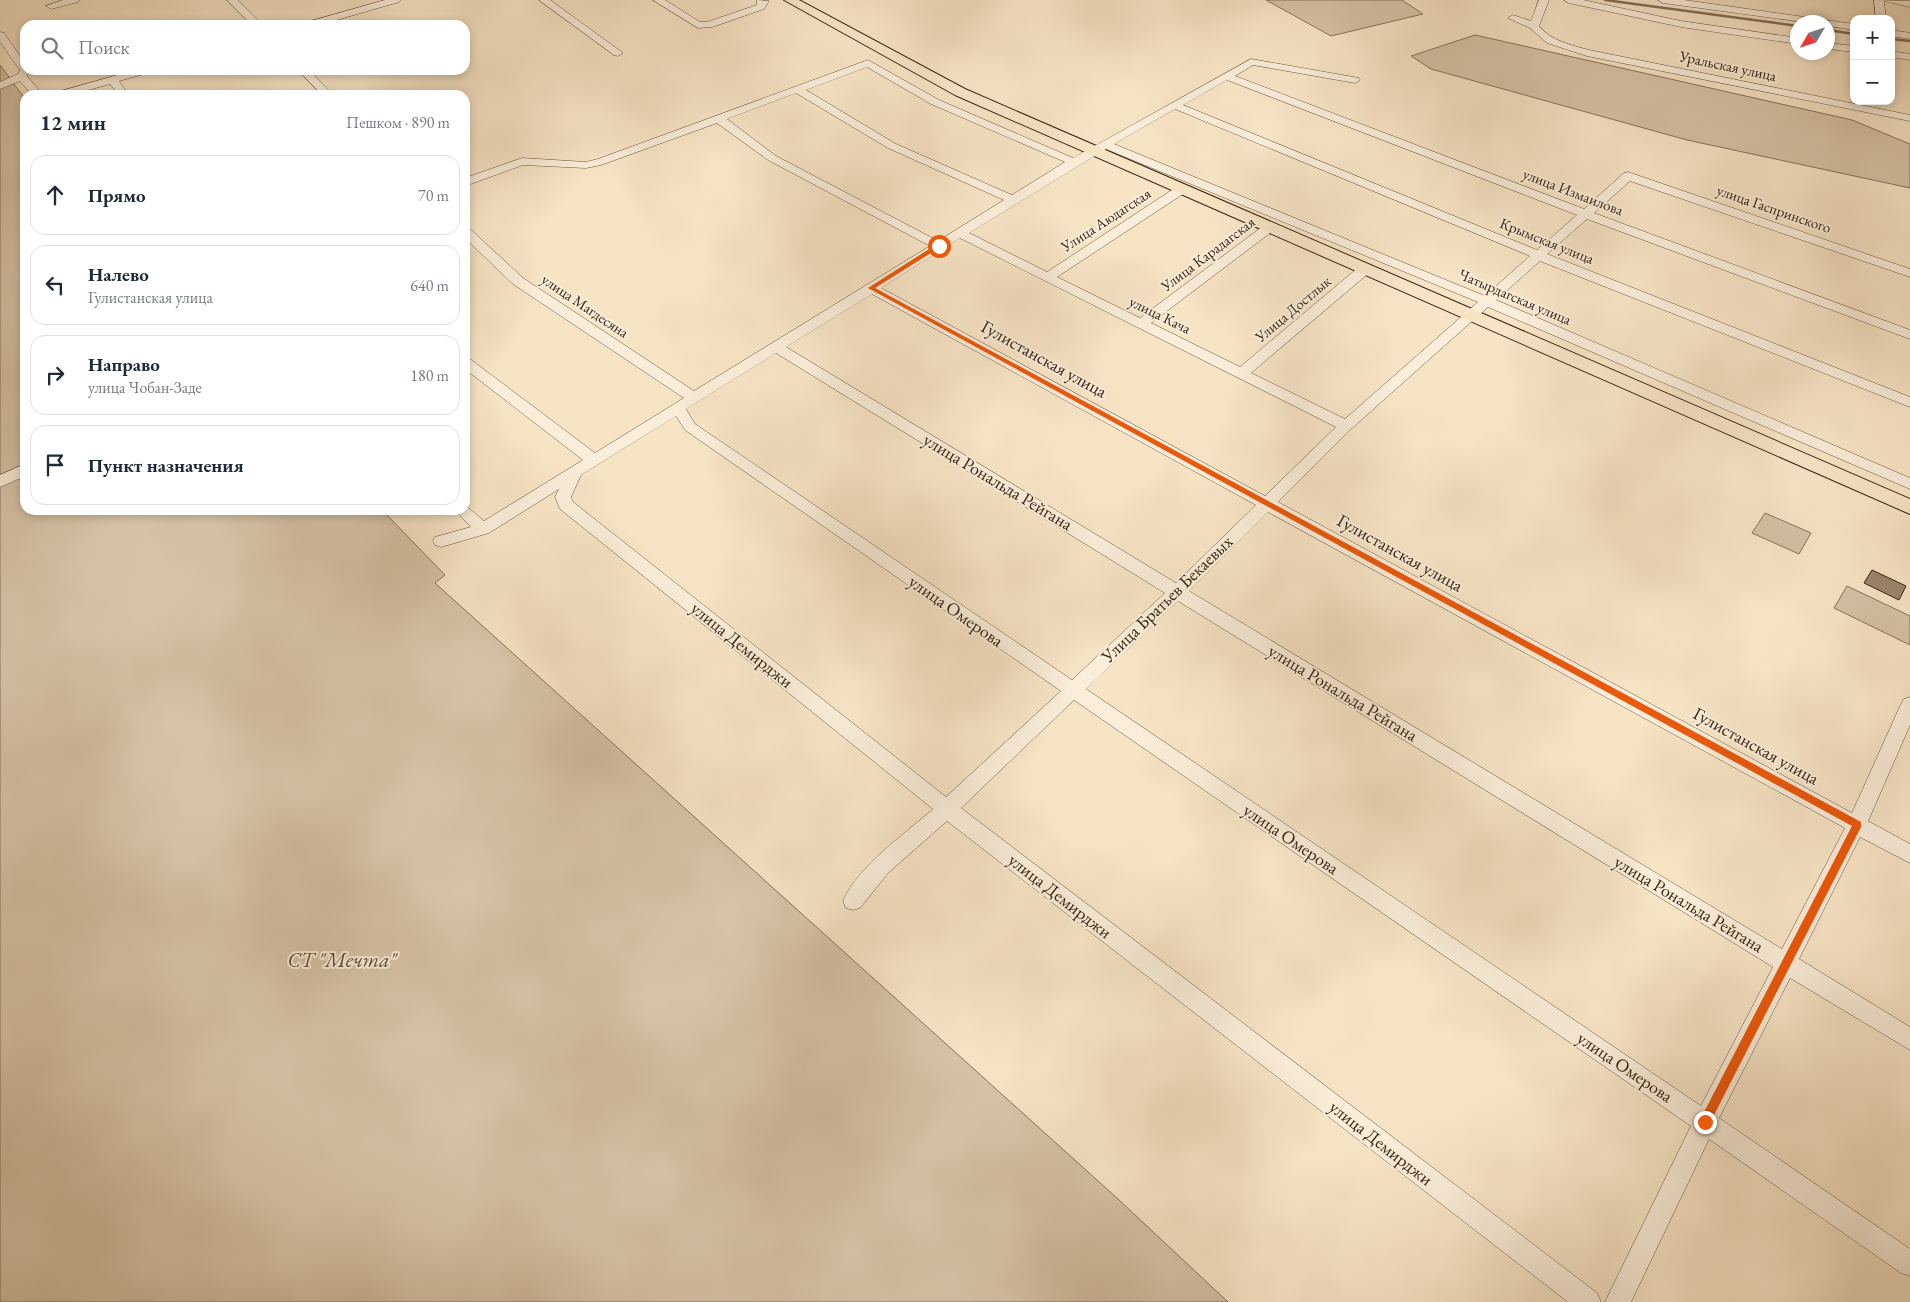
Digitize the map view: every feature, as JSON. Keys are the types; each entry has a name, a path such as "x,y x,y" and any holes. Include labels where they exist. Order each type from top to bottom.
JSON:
{"main road":[{"path":"790,0 960,92 1099,148 1182,189 1270,228 1910,507"}],"street":[{"path":"51,6 75,0"},
{"path":"232,0 253,20"},
{"path":"326,20 396,0"},
{"path":"544,0 618,54"},
{"path":"658,0 698,25 708,25 761,7 764,1"},
{"path":"1513,18 1534,26 1544,0"},
{"path":"1569,0 1681,24 1790,40"},
{"path":"1663,0 1790,18"},
{"path":"1879,0 1881,15"},
{"path":"1888,0 1910,4"},
{"path":"1835,25 1850,27"},
{"name":"Уральская улица","path":"1534,26 1542,36 1561,45 1587,53 1910,118"},
{"path":"1895,34 1910,36"},
{"path":"0,35 20,66"},
{"path":"1835,47 1850,49"},
{"path":"1895,55 1910,57"},
{"path":"441,541 483,530 1074,162 1250,62 1356,80"},
{"path":"470,180 522,160 586,165 601,162 868,63 935,102 1074,162"},
{"path":"0,86 20,74"},
{"path":"25,75 29,87 32,90"},
{"path":"76,90 130,75"},
{"path":"308,75 323,90"},
{"name":"улица Измаилова","path":"1226,76 1583,213 1910,335"},
{"path":"113,80 120,90"},
{"path":"798,89 892,146 1013,200"},
{"path":"1827,102 1901,127"},
{"name":"Крымская улица","path":"1174,106 1540,256 1910,402"},
{"path":"718,118 772,158 939,246"},
{"name":"Чатырдагская улица","path":"1099,148 1486,301 1910,484"},
{"name":"Улица Братьев Бекаевых","path":"853,901 881,867 946,809 1177,592 1346,426 1470,315 1540,256 1583,213 1628,176"},
{"name":"улица Гаспринского","path":"1628,176 1910,273"},
{"name":"Улица Аюдагская","path":"1048,278 1182,189"},
{"name":"Улица Карадагская","path":"1141,324 1270,228"},
{"name":"улица Кача","path":"959,233 1346,426"},
{"name":"улица Магдесяна","path":"470,236 518,281 694,398"},
{"name":"Улица Достлык","path":"1241,374 1365,269"},
{"name":"Гулистанская улица","path":"871,288 1910,854"},
{"name":"улица Рональда Рейгана","path":"776,347 1910,1039"},
{"path":"470,366 594,460"},
{"name":"улица Омерова","path":"678,408 690,427 1910,1264"},
{"path":"0,482 20,472"},
{"name":"улица Демирджи","path":"575,472 563,497 566,505 946,809 1588,1302"},
{"path":"468,515 483,530"},
{"path":"1618,1302 1705,1122 1858,824 1910,704"}],"green space":[{"path":"1266,0 1402,0 1423,14 1331,36"},
{"path":"1475,35 1852,120 1910,144 1910,188 1687,140 1431,69 1411,56"},
{"name":"СТ \"Мечта\"","path":"0,65 20,92 20,515 387,515 445,575 435,583 1118,1199 1228,1302 0,1302"},
{"path":"1765,513 1811,533 1799,554 1752,533"},
{"path":"1847,586 1910,616 1910,645 1834,608"}],"building":[{"path":"1872,570 1906,586 1899,600 1864,583"}],"waterway":[{"path":"1605,0 1790,25"},
{"path":"1835,31 1850,33"},
{"path":"1895,39 1910,41"}],"route":[{"path":"939,246 871,288 1858,824 1705,1122"}]}
